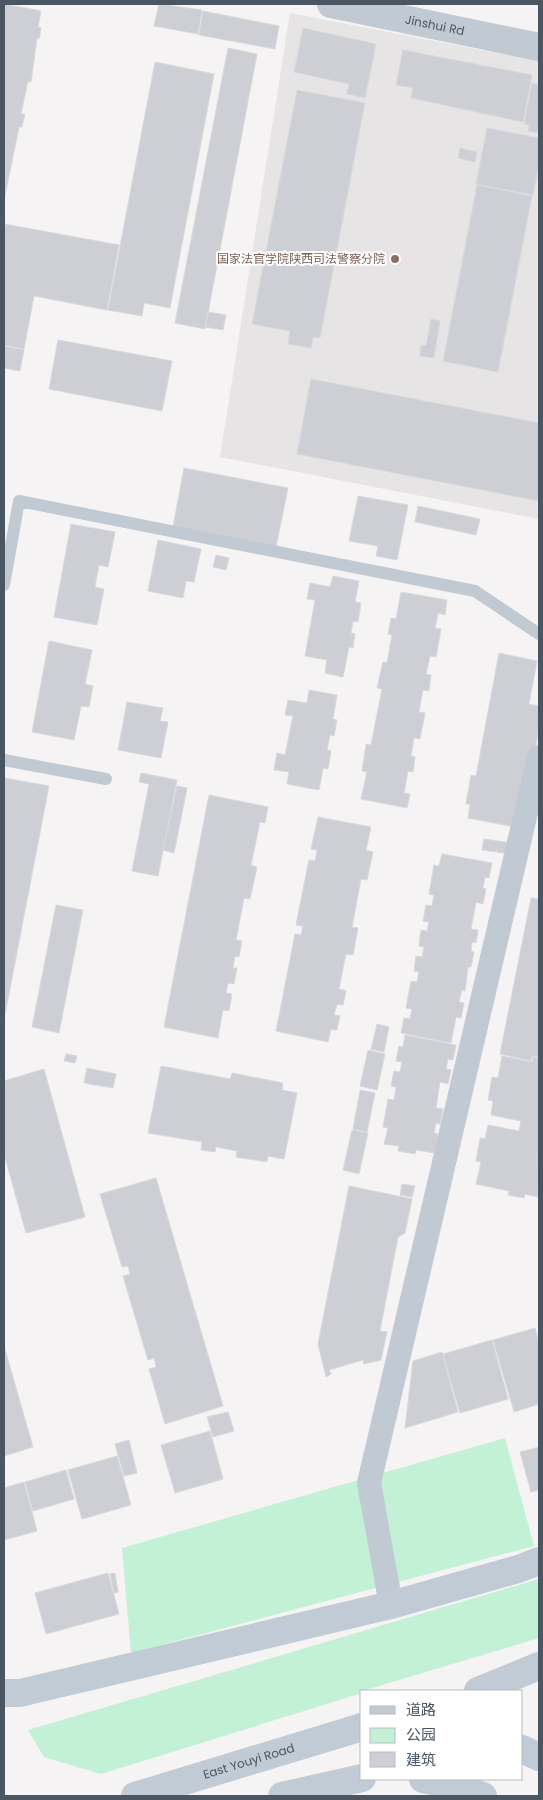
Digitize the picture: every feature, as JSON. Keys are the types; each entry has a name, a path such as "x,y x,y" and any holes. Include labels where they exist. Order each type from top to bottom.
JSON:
{"main road":[{"path":"4,1693 20,1692 391,1605 518,1569 539,1561"},
{"path":"480,1690 539,1666"},
{"name":"East Youyi Road","path":"135,1796 360,1728"},
{"path":"523,1749 539,1757"},
{"path":"282,1796 360,1778"},
{"path":"427,1780 462,1788 483,1796"}],"street":[{"name":"Jinshui Rd","path":"331,4 539,47"},
{"path":"391,1605 369,1483 539,757"}],"lane":[{"path":"4,585 19,501 475,591 539,634"},
{"path":"4,760 106,779"}],"shaded area":[{"name":"国家法官学院陕西司法警察分院","path":"290,13 539,61 539,519 220,457"}],"green space":[{"path":"505,1438 534,1546 131,1653 122,1548"},
{"path":"539,1579 539,1638 360,1690 360,1694 101,1774 44,1757 28,1730"}],"building":[{"path":"4,4 41,11 38,27 41,28 39,39 37,38 31,82 28,81 21,114 25,114 22,127 19,127 5,196"},
{"path":"159,4 202,10 198,34 154,26"},
{"path":"203,11 279,26 275,49 199,35"},
{"path":"303,28 376,44 365,98 347,94 349,84 294,72"},
{"path":"228,48 257,54 205,329 175,323"},
{"path":"403,50 532,75 523,122 411,98 413,88 396,85"},
{"path":"155,62 214,74 170,308 144,303 142,316 108,310"},
{"path":"532,83 539,85 539,133 528,131 529,125 524,124"},
{"path":"297,90 365,103 320,338 313,337 311,348 288,344 290,331 252,324"},
{"path":"487,128 539,138 539,164 533,195 476,184"},
{"path":"460,148 477,152 475,162 458,158"},
{"path":"477,185 532,196 498,372 443,361"},
{"path":"4,224 119,245 107,310 34,296 24,349 4,345"},
{"path":"208,312 226,315 223,330 205,327"},
{"path":"431,319 440,321 434,358 420,356 421,345 426,346"},
{"path":"58,340 172,361 162,411 49,389"},
{"path":"4,346 24,350 20,371 4,368"},
{"path":"311,379 539,423 539,501 297,454"},
{"path":"184,468 288,488 276,547 173,527"},
{"path":"358,496 408,505 397,560 376,556 378,546 349,541"},
{"path":"418,506 480,519 476,535 415,522"},
{"path":"71,524 115,532 108,567 99,565 95,587 104,589 97,625 54,617"},
{"path":"158,540 201,549 194,582 186,581 183,598 148,591"},
{"path":"216,555 229,558 226,570 213,567"},
{"path":"333,576 359,581 355,602 361,603 358,622 353,621 351,633 355,634 353,648 349,647 343,677 325,673 327,660 305,656 315,600 307,599 310,583 330,587"},
{"path":"401,592 447,600 445,615 438,613 435,628 441,629 436,657 430,656 426,674 431,675 429,691 423,690 419,712 425,713 420,739 414,738 411,756 415,757 413,772 408,771 404,793 410,794 407,808 361,799 367,772 362,771 366,744 371,745 382,689 377,688 383,662 387,663 392,635 388,634 391,618 396,619"},
{"path":"49,641 92,650 85,684 93,686 89,707 81,706 74,740 32,732"},
{"path":"499,653 537,661 529,704 539,706 539,728 520,828 468,818 470,804 466,804 471,775 476,776"},
{"path":"309,690 337,695 333,719 337,720 334,736 330,735 327,750 331,751 328,769 323,768 319,790 287,784 289,772 274,770 277,753 285,755 293,716 285,715 288,700 307,703"},
{"path":"127,702 163,708 160,721 168,722 161,758 118,750"},
{"path":"141,773 177,780 158,876 132,871 149,784 139,782"},
{"path":"4,778 49,786 4,1020"},
{"path":"177,786 187,788 174,853 163,850"},
{"path":"209,795 268,807 265,823 260,822 251,865 257,867 250,899 244,898 236,940 242,941 239,957 235,956 233,968 237,968 234,984 228,983 226,993 232,994 229,1011 223,1010 218,1038 164,1027"},
{"path":"318,817 371,827 366,850 373,852 367,880 361,879 352,927 358,928 353,955 346,954 339,989 346,991 343,1005 337,1004 334,1015 340,1016 337,1030 331,1029 328,1042 276,1031 295,934 301,935 303,926 296,925 309,860 315,861 317,850 311,849"},
{"path":"484,839 512,843 511,854 482,850"},
{"path":"442,854 492,863 489,878 485,877 483,888 486,889 483,904 476,902 471,929 478,930 476,943 472,942 471,951 474,952 471,967 468,967 465,991 462,990 459,1002 464,1003 461,1018 456,1017 451,1043 401,1033 404,1018 410,1019 412,1009 406,1008 411,981 417,982 419,972 414,971 416,956 422,957 424,947 419,946 421,930 427,931 429,922 423,921 426,905 432,906 434,895 429,894 434,865 439,866"},
{"path":"531,898 539,899 539,1057 532,1056 531,1061 500,1054"},
{"path":"56,905 83,910 59,1033 32,1027"},
{"path":"377,1024 389,1027 384,1052 371,1049"},
{"path":"405,1035 456,1045 453,1060 448,1059 446,1069 451,1070 448,1084 440,1082 436,1108 443,1109 440,1124 436,1123 434,1133 438,1134 435,1153 416,1150 415,1154 398,1151 399,1146 384,1144 388,1128 383,1127 388,1099 394,1100 396,1087 391,1086 394,1071 400,1072 402,1062 396,1061 399,1046 403,1047"},
{"path":"368,1050 385,1054 377,1090 360,1086"},
{"path":"66,1054 77,1056 75,1063 64,1061"},
{"path":"502,1056 532,1062 533,1057 539,1058 538,1197 525,1194 524,1198 508,1195 509,1191 476,1184 481,1162 476,1161 480,1138 485,1139 488,1125 519,1131 521,1121 491,1115 493,1101 488,1100 492,1077 498,1078"},
{"path":"161,1066 230,1079 232,1073 283,1083 282,1090 297,1093 284,1159 268,1156 267,1162 236,1157 237,1151 216,1147 215,1152 201,1150 202,1142 148,1133"},
{"path":"87,1068 116,1074 113,1088 84,1083"},
{"path":"44,1069 85,1217 26,1233 4,1154 4,1081"},
{"path":"360,1090 375,1093 367,1132 353,1129"},
{"path":"352,1130 368,1133 359,1174 343,1170"},
{"path":"156,1178 223,1406 165,1424 149,1369 156,1367 154,1358 148,1360 123,1276 130,1274 128,1266 122,1267 100,1194"},
{"path":"402,1184 415,1186 412,1197 400,1195"},
{"path":"349,1186 412,1199 405,1233 398,1237 380,1331 387,1332 381,1360 364,1364 363,1360 329,1370 331,1374 326,1377 318,1344"},
{"path":"535,1328 539,1344 539,1404 514,1412 493,1340"},
{"path":"492,1340 508,1399 460,1413 443,1354"},
{"path":"4,1346 33,1447 4,1456"},
{"path":"442,1352 458,1412 405,1428 413,1361"},
{"path":"228,1412 234,1431 213,1437 207,1417"},
{"path":"210,1431 223,1479 175,1493 161,1445"},
{"path":"129,1440 137,1473 124,1476 115,1444"},
{"path":"539,1447 539,1490 531,1492 520,1452"},
{"path":"117,1456 131,1505 82,1519 68,1470"},
{"path":"66,1470 74,1499 33,1511 25,1482"},
{"path":"24,1482 37,1531 4,1540 4,1488"},
{"path":"108,1573 119,1614 46,1634 35,1593"},
{"path":"115,1573 118,1592 114,1593 110,1574"}],"place":[{"name":"国家法官学院陕西司法警察分院","path":"395,259"}]}
